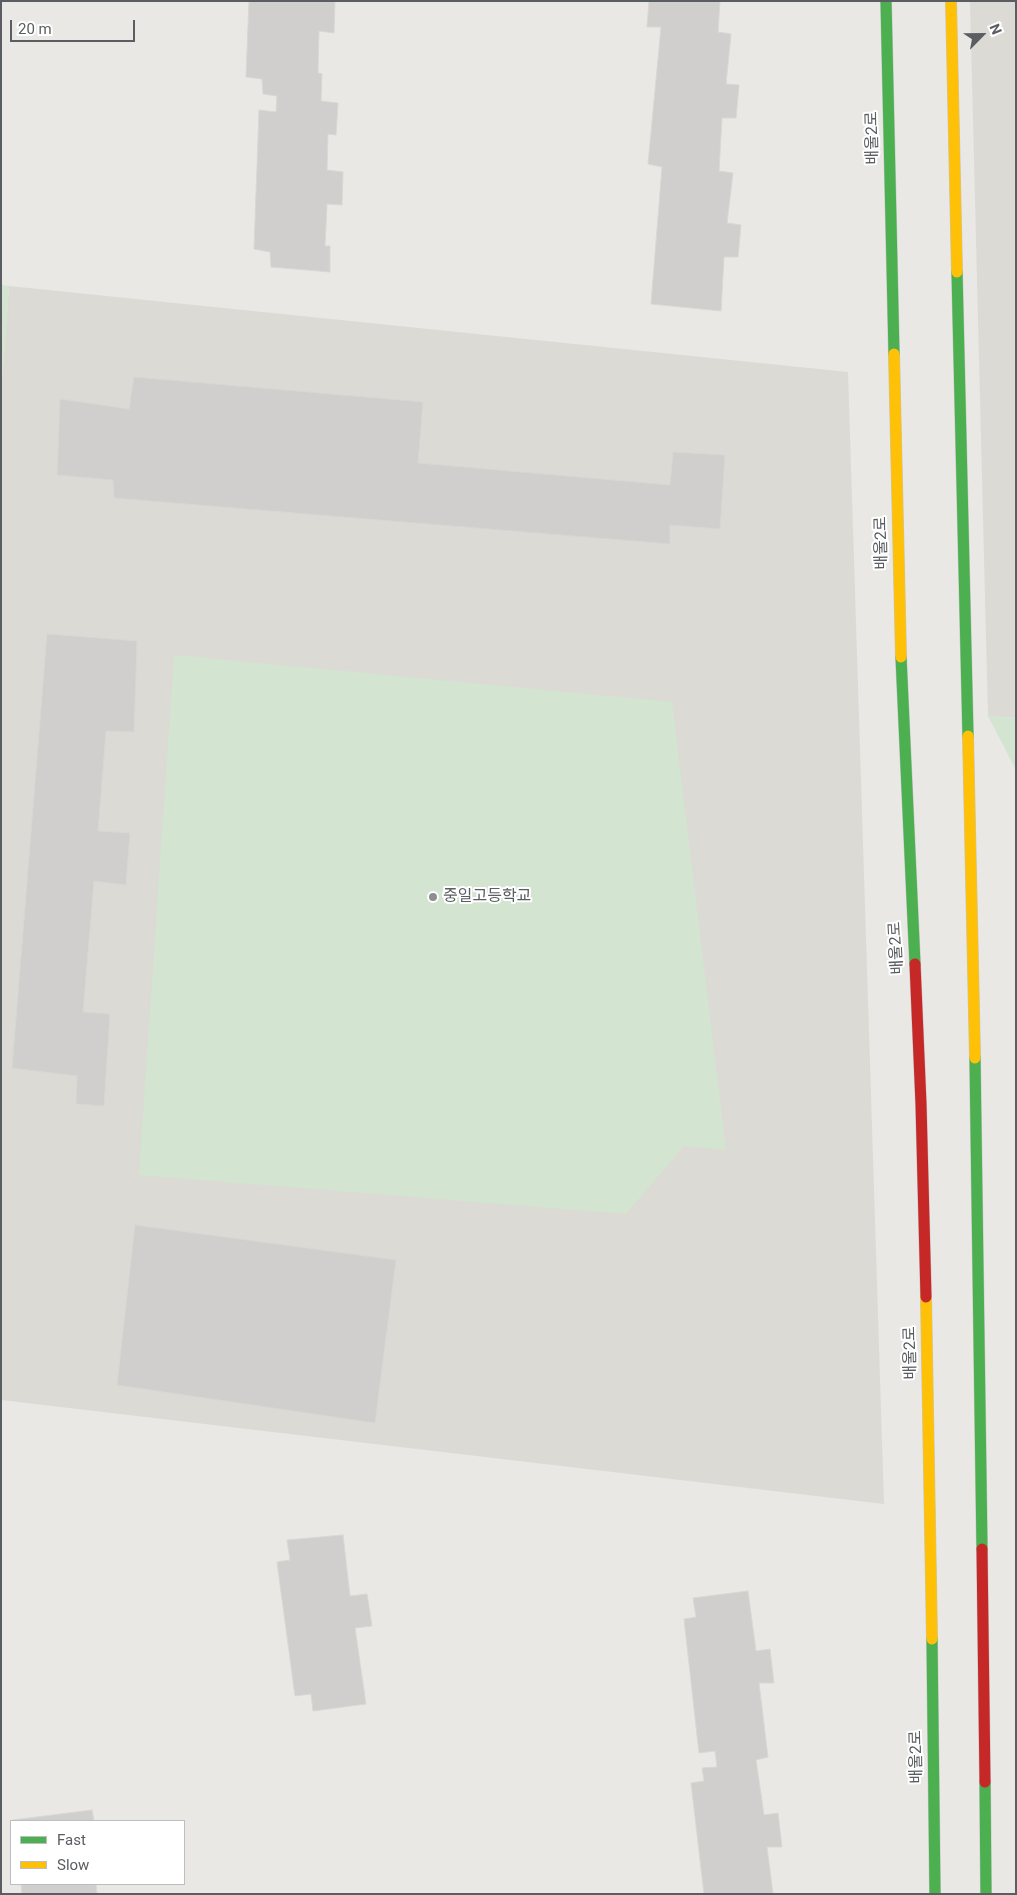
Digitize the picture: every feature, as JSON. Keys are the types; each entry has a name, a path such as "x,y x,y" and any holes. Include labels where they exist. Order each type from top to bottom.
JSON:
{"main road":[{"name":"배울2로","path":"886,1 902,695 921,1104 930,1480 935,1894"},
{"path":"951,1 977,1128 986,1894"}],"shaded area":[{"path":"970,1 1016,1 1016,718 988,716"},
{"name":"중일고등학교","path":"9,286 848,372 884,1504 1,1400 1,395"}],"green space":[{"path":"1,285 9,286 1,395"},
{"path":"174,655 672,702 726,1150 684,1146 626,1214 139,1175"},
{"path":"988,716 1016,718 1016,770"}],"building":[{"path":"249,1 335,1 334,33 319,31 318,73 322,74 321,101 338,103 336,135 328,134 327,170 343,172 342,205 327,204 325,246 330,246 330,272 271,267 270,252 254,249 259,110 276,112 277,96 263,94 262,79 246,77"},
{"path":"649,1 720,1 718,32 731,34 726,84 739,85 736,118 722,118 719,171 733,173 727,223 741,225 738,257 724,257 721,311 651,304 662,167 648,164 661,27 647,27"},
{"path":"134,377 423,402 418,463 670,485 673,452 725,455 720,529 670,525 670,544 114,498 113,480 57,475 60,399 129,409"},
{"path":"47,634 137,641 134,732 106,731 98,831 130,833 126,885 94,881 83,1012 110,1014 104,1106 76,1104 77,1076 12,1068"},
{"path":"135,1225 396,1260 375,1423 117,1385"},
{"path":"343,1535 350,1596 367,1594 372,1626 355,1628 366,1704 313,1711 311,1694 295,1696 277,1562 290,1560 287,1540"},
{"path":"748,1591 756,1651 770,1649 774,1683 759,1683 768,1757 756,1760 764,1815 778,1813 782,1847 767,1847 773,1894 704,1894 691,1783 704,1781 702,1768 717,1767 715,1751 699,1753 684,1619 696,1617 693,1598"},
{"path":"92,1810 94,1820 13,1820"},
{"path":"21,1885 96,1885 97,1894 22,1894"}],"traffic: fast":[{"path":"886,1 894,354"},
{"path":"957,272 968,736"},
{"path":"901,657 915,964"},
{"path":"975,1058 982,1549"},
{"path":"932,1639 935,1894"},
{"path":"985,1782 986,1894"}],"traffic: slow":[{"path":"951,1 957,272"},
{"path":"894,354 901,657"},
{"path":"968,736 975,1058"},
{"path":"926,1297 932,1639"}],"traffic: jam":[{"path":"915,964 926,1297"},
{"path":"982,1549 985,1782"}],"place":[{"name":"중일고등학교","path":"433,897"}]}
